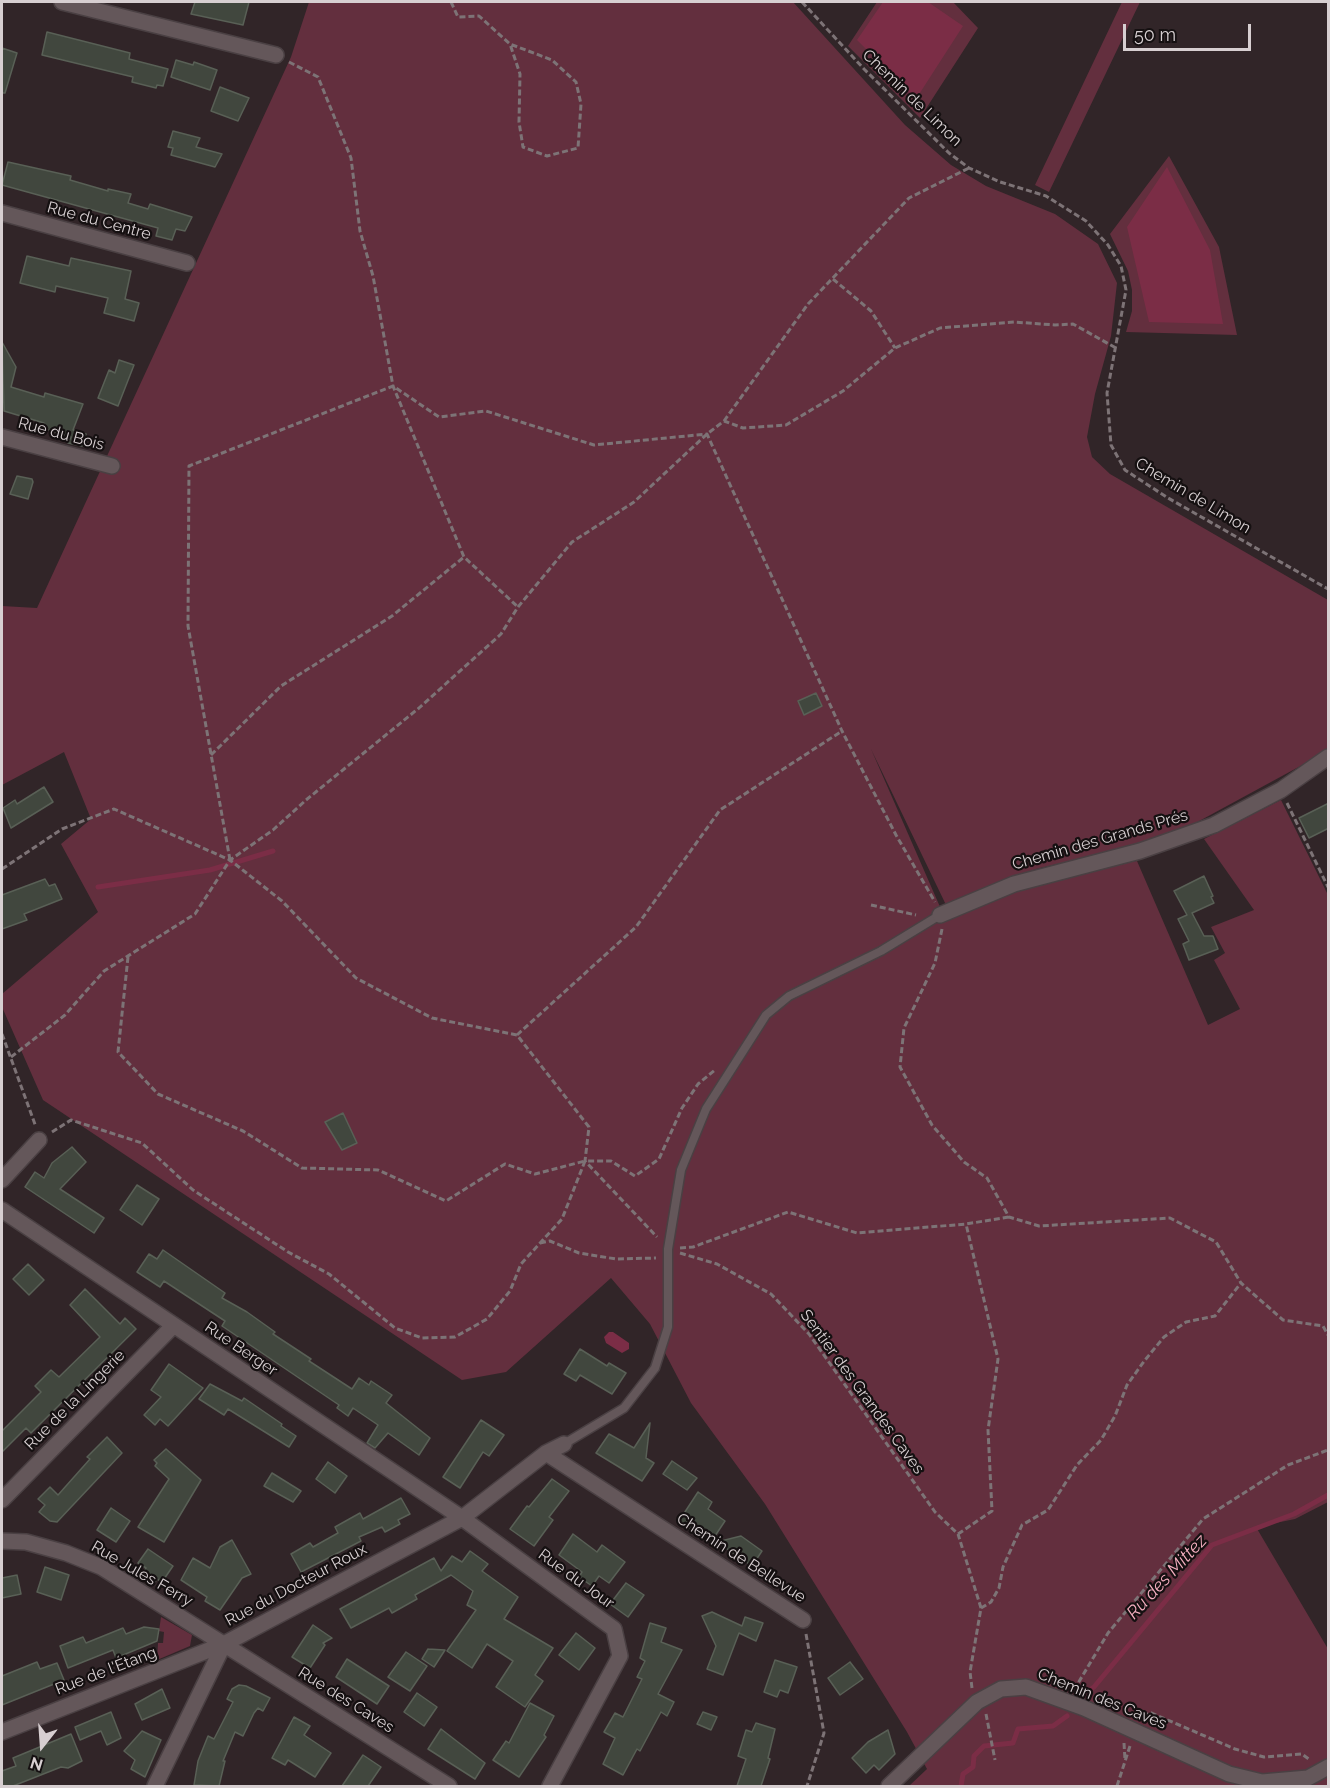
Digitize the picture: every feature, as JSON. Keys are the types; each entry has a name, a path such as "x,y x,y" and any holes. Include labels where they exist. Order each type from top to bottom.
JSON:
{"street":[{"path":"62,2 276,55"},
{"name":"Rue du Centre","path":"2,213 187,263"},
{"name":"Rue du Bois","path":"2,437 112,466"},
{"name":"Chemin des Grands Prés","path":"938,916 1014,884 1178,838 1214,825 1281,790 1329,757"},
{"path":"2,1179 39,1140"},
{"name":"Rue Berger","path":"2,1210 462,1518"},
{"name":"Rue de la Lingerie","path":"2,1500 174,1325"},
{"name":"Rue du Docteur Roux","path":"155,1786 224,1644 462,1518 546,1453 564,1444"},
{"name":"Chemin de Bellevue","path":"546,1453 803,1620"},
{"name":"Rue du Jour","path":"462,1518 614,1629 620,1656 550,1786"},
{"name":"Rue Jules Ferry","path":"2,1540 26,1542 66,1553 101,1567 224,1644"},
{"name":"Rue de l'Étang","path":"2,1732 224,1644"},
{"name":"Rue des Caves","path":"224,1644 449,1786"},
{"name":"Chemin des Caves","path":"889,1786 952,1723 982,1699 1001,1689 1026,1687 1068,1701 1229,1774 1262,1782 1308,1778 1324,1770"}],"lane":[{"path":"564,1444 624,1408 642,1389 655,1368 668,1327 668,1249 681,1170 706,1110 766,1015 789,996 881,951 938,916"}],"path":[{"path":"451,2 458,17 479,16 510,44 552,60 576,82 581,104 578,148 547,156 523,147 519,122 520,74 510,44"},
{"name":"Chemin de Limon","path":"802,2 864,69 949,153 969,168 1000,182 1046,196 1086,221 1108,245 1121,266 1126,290 1107,393 1111,445 1116,458 1125,470 1168,498 1329,590"},
{"path":"276,55 318,77 351,158 360,231 373,276 393,386 464,557 518,607"},
{"path":"11,1057 64,1015 104,971 195,914 230,860 273,830 306,800 419,708 501,634 518,607 572,542 634,502 724,421 808,304 909,198 969,168"},
{"path":"833,279 872,311 896,348"},
{"path":"724,421 743,428 786,425 843,391 896,348 940,327 1014,322 1055,326 1073,324 1116,348"},
{"path":"393,386 439,417 486,411 594,445 707,434"},
{"path":"230,860 188,626 189,466 393,386"},
{"path":"707,434 842,731 938,916 944,921 935,963 904,1028 900,1067 932,1125 964,1162 987,1178 1009,1217"},
{"path":"212,755 281,686 392,616 464,557"},
{"path":"517,1035 636,927 720,810 842,731"},
{"path":"1281,790 1329,887"},
{"path":"2,869 62,829 114,809 230,860 282,901 356,978 432,1018 517,1035 589,1126 585,1161 562,1219 538,1243 522,1264 510,1291 487,1319 455,1337 422,1338 395,1328 329,1274 288,1252 193,1190 142,1143 71,1120 39,1140 2,1034"},
{"path":"871,905 938,916"},
{"path":"128,956 118,1052 158,1094 243,1131 302,1168 378,1170 446,1201 505,1164 535,1174 585,1161 611,1161 635,1176 659,1159 682,1108 698,1084 721,1065"},
{"path":"585,1161 668,1249"},
{"path":"538,1243 550,1241 579,1253 616,1259 655,1259 668,1249 693,1247 788,1212 856,1233 966,1224 1009,1217 1039,1226 1170,1218 1216,1242 1241,1283 1283,1320 1323,1326 1329,1335"},
{"path":"958,1534 992,1511 988,1430 998,1359 966,1224"},
{"name":"Sentier des Grandes Caves","path":"668,1249 717,1264 771,1293 809,1334 935,1512 958,1534 981,1608 970,1672 972,1688 982,1699"},
{"path":"981,1608 991,1602 999,1588 1003,1567 1022,1525 1048,1510 1077,1465 1101,1440 1115,1416 1127,1385 1144,1360 1164,1337 1186,1322 1215,1316 1241,1283"},
{"path":"1068,1701 1108,1634 1203,1519 1288,1465 1329,1450"},
{"name":"Chemin de Bellevue","path":"803,1620 824,1733 807,1786"},
{"path":"1149,1712 1235,1749 1264,1757 1302,1754 1324,1770"},
{"path":"992,1731 995,1760"},
{"path":"1117,1786 1137,1731"}],"shaded area":[{"path":"309,2 793,2 905,125 951,165 986,186 1055,214 1098,244 1117,283 1111,336 1095,394 1087,437 1092,457 1110,474 1328,600 1328,751 1168,838 1036,869 947,907 871,749 944,916 1093,865 1137,861 1208,1025 1240,1009 1214,960 1225,953 1211,927 1254,910 1204,839 1281,800 1328,895 1328,1502 1295,1519 1256,1527 1328,1649 1328,1786 909,1786 927,1769 907,1732 765,1504 691,1403 650,1324 611,1278 506,1372 462,1380 43,1100 2,1007 2,994 98,912 61,844 91,819 64,752 2,785 2,606 37,608 291,57"},
{"path":"877,2 953,2 978,28 920,118 848,46"},
{"path":"883,2 928,2 963,26 916,99 857,40"},
{"path":"1122,2 1140,2 1049,192 1035,185"},
{"path":"1169,156 1219,247 1237,335 1126,332 1132,311 1132,290 1128,271 1110,234"},
{"path":"1167,167 1210,250 1223,324 1149,322 1127,227"},
{"path":"609,1332 613,1332 629,1343 629,1349 622,1353 606,1343 604,1337"},
{"path":"161,1617 192,1635 190,1646 157,1660 158,1643 163,1643 164,1632 159,1631"}],"building":[{"path":"195,2 249,2 243,25 191,14"},
{"path":"47,32 130,53 129,59 168,69 163,86 157,85 156,88 132,82 133,77 42,55"},
{"path":"2,48 17,53 5,93 2,93"},
{"path":"176,60 193,65 194,62 217,70 210,90 171,77"},
{"path":"220,87 249,98 238,121 211,111"},
{"path":"173,131 200,138 196,147 222,154 215,167 171,155 173,148 168,147"},
{"path":"8,162 71,176 70,180 108,191 108,189 131,194 128,203 148,209 150,204 192,217 185,231 176,229 172,240 156,236 158,228 2,185"},
{"path":"27,256 69,266 71,258 131,271 125,299 139,303 134,321 104,313 108,298 56,286 55,292 20,283"},
{"path":"2,342 16,367 11,387 44,397 45,393 83,404 73,430 86,434 82,446 68,443 71,437 43,428 44,423 4,411"},
{"path":"119,360 134,365 118,406 98,398 109,370 115,373"},
{"path":"17,476 32,479 28,499 10,494"},
{"path":"816,693 822,706 804,715 798,701"},
{"path":"44,787 53,802 11,828 3,808 15,800 17,804"},
{"path":"1329,803 1329,828 1309,838 1299,818"},
{"path":"1204,876 1214,903 1192,913 1204,936 1213,936 1218,949 1189,960 1183,944 1189,941 1178,919 1187,915 1174,891"},
{"path":"45,879 49,886 55,884 62,899 24,914 27,920 2,929 2,895"},
{"path":"343,1113 357,1143 342,1150 325,1122"},
{"path":"72,1147 86,1162 60,1189 104,1218 94,1233 25,1187 35,1172 44,1178 52,1163"},
{"path":"137,1185 159,1199 142,1225 120,1210"},
{"path":"163,1250 225,1293 222,1298 247,1312 275,1332 273,1334 311,1359 309,1361 352,1389 359,1378 369,1385 371,1381 392,1395 386,1403 430,1438 419,1455 388,1433 375,1448 367,1443 378,1425 353,1408 348,1416 337,1408 339,1405 222,1326 225,1321 164,1281 160,1287 137,1272 149,1254 157,1259"},
{"path":"28,1264 44,1280 29,1295 13,1279"},
{"path":"85,1289 120,1324 125,1318 136,1329 31,1433 26,1428 2,1452 2,1431 41,1392 35,1386 51,1370 59,1377 100,1337 70,1305"},
{"path":"580,1349 607,1366 609,1363 626,1373 612,1394 580,1375 576,1381 564,1374"},
{"path":"169,1364 203,1388 168,1426 160,1419 155,1425 144,1415 161,1397 151,1390"},
{"path":"210,1384 242,1401 244,1398 282,1424 281,1426 296,1436 289,1447 228,1409 224,1415 199,1399"},
{"path":"481,1420 504,1435 489,1456 483,1452 460,1488 443,1477"},
{"path":"650,1423 646,1458 654,1463 642,1481 596,1453 609,1434 634,1448"},
{"path":"107,1437 122,1453 57,1522 50,1521 39,1512 45,1505 38,1499 50,1487 58,1495 90,1459 87,1457"},
{"path":"166,1449 201,1480 164,1542 138,1527 169,1479 155,1466 157,1463 154,1460"},
{"path":"672,1461 697,1478 687,1490 663,1474"},
{"path":"328,1462 347,1476 335,1493 316,1479"},
{"path":"272,1473 301,1491 293,1502 264,1486"},
{"path":"552,1479 569,1491 549,1517 553,1520 534,1546 510,1529"},
{"path":"698,1492 712,1502 708,1509 725,1521 711,1542 679,1521"},
{"path":"401,1498 410,1514 398,1520 400,1524 385,1532 382,1527 359,1537 361,1541 301,1572 291,1554 310,1543 313,1547 338,1533 335,1527 360,1513 363,1519"},
{"path":"111,1508 130,1521 116,1542 97,1530"},
{"path":"573,1534 597,1552 602,1545 625,1562 609,1583 599,1576 592,1586 579,1577 582,1572 559,1555"},
{"path":"741,1536 762,1551 752,1566 717,1542"},
{"path":"232,1540 251,1574 242,1578 220,1610 205,1601 207,1597 181,1580 193,1558 210,1568 220,1547"},
{"path":"148,1549 173,1566 162,1582 157,1579 155,1582 143,1573 146,1568 138,1563"},
{"path":"470,1551 488,1564 482,1571 518,1597 504,1619 553,1648 535,1675 543,1681 525,1707 496,1687 513,1661 487,1644 472,1668 447,1651 476,1610 467,1605 473,1591 451,1575 415,1595 417,1599 392,1613 389,1608 351,1628 340,1609 434,1558 441,1571 452,1556 462,1562"},
{"path":"45,1567 69,1575 61,1600 37,1592"},
{"path":"17,1575 21,1594 2,1598 2,1578"},
{"path":"626,1583 644,1595 628,1617 610,1604"},
{"path":"712,1612 742,1626 745,1617 763,1623 756,1641 739,1633 723,1675 707,1669 716,1646 702,1616"},
{"path":"650,1623 666,1628 661,1642 682,1650 658,1694 674,1702 667,1716 661,1712 640,1751 637,1749 623,1775 603,1764 615,1738 604,1732 615,1713 623,1717 642,1679 637,1677 645,1661 640,1658"},
{"path":"313,1625 332,1638 323,1643 325,1645 310,1668 292,1657"},
{"path":"144,1627 159,1629 157,1641 116,1658 113,1650 68,1668 60,1646 83,1637 86,1643 123,1628 126,1634"},
{"path":"576,1633 595,1648 579,1670 559,1655"},
{"path":"428,1649 445,1650 434,1667 422,1659"},
{"path":"406,1652 427,1666 410,1691 388,1677"},
{"path":"347,1659 389,1686 377,1704 336,1677"},
{"path":"775,1660 797,1667 788,1693 780,1690 777,1697 764,1692"},
{"path":"37,1662 40,1669 57,1663 64,1680 2,1705 2,1676"},
{"path":"850,1662 863,1679 840,1695 828,1678"},
{"path":"239,1685 270,1698 263,1711 258,1708 254,1713 243,1736 235,1732 223,1761 225,1761 219,1786 194,1785 198,1761 208,1736 214,1739 233,1702 227,1699 232,1689"},
{"path":"162,1689 170,1708 142,1720 135,1704"},
{"path":"417,1693 437,1707 424,1726 404,1712"},
{"path":"530,1703 554,1716 544,1735 546,1737 519,1777 493,1760 506,1741 509,1743"},
{"path":"111,1712 121,1738 107,1745 101,1731 80,1740 75,1727"},
{"path":"703,1712 717,1717 711,1730 697,1724"},
{"path":"294,1717 310,1726 304,1735 331,1753 315,1777 288,1760 285,1765 272,1758"},
{"path":"756,1723 775,1729 768,1758 770,1759 761,1786 737,1786 746,1759 738,1756 746,1730 752,1732"},
{"path":"441,1729 485,1763 475,1779 428,1749"},
{"path":"888,1730 895,1754 879,1770 874,1765 866,1773 852,1758 868,1742"},
{"path":"142,1731 161,1740 145,1777 131,1769 135,1760 124,1751"},
{"path":"71,1734 82,1761 68,1768 61,1767 13,1786 2,1786 2,1771 16,1766 13,1758"},
{"path":"363,1755 381,1767 368,1786 342,1786"}],"waterway":[{"path":"98,887 210,870 273,851"},
{"name":"Ru des Mittez","path":"1083,1695 1094,1687 1212,1545 1294,1514 1328,1495"},
{"name":"Ru des Mittez","path":"961,1786 963,1774 973,1767 974,1756 984,1746 1013,1743 1018,1729 1053,1726 1067,1716"}]}
